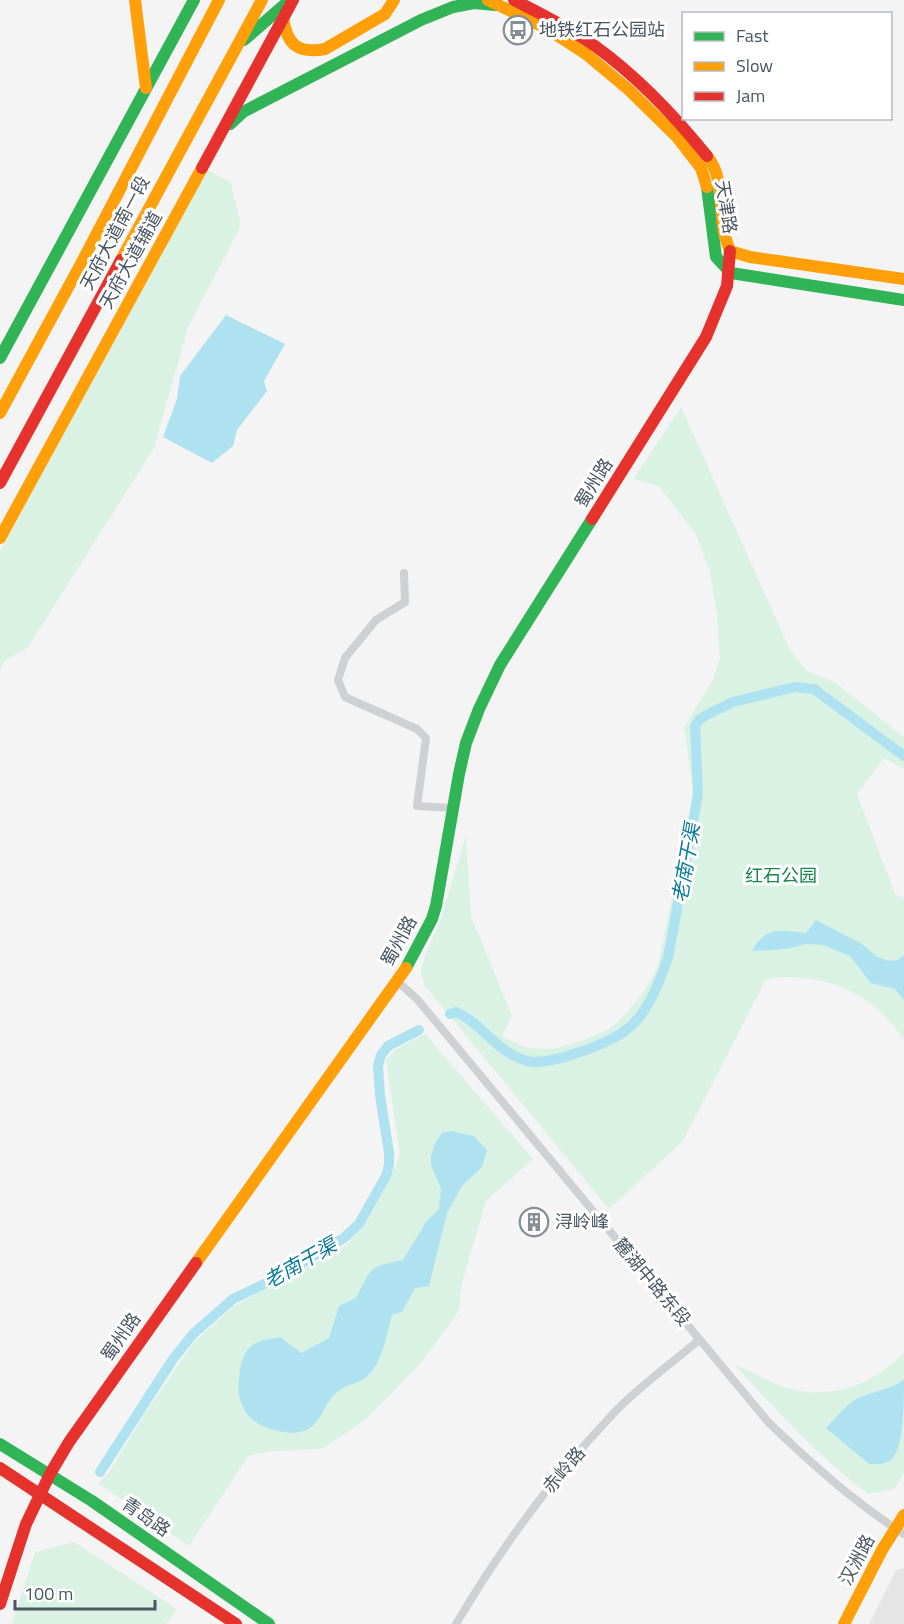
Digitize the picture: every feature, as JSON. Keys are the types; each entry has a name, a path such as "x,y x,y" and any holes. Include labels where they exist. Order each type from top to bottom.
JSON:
{"main road":[{"path":"135,0 146,88"},
{"path":"0,358 194,0"},
{"path":"203,28 205,0"},
{"name":"天府大道南一段","path":"0,413 219,0"},
{"name":"天府大道南一段","path":"0,483 262,0"},
{"path":"237,46 292,0"},
{"name":"天府大道辅道","path":"0,538 292,0"},
{"path":"283,18 284,31 293,45 303,51 315,51 325,49 385,14 392,7 394,0"},
{"name":"天津路","path":"514,0 567,28 595,46 643,85 695,140 712,162 717,177 724,232 730,251 750,257 904,279"},
{"path":"221,133 243,112 421,20 453,6 494,3"},
{"name":"天津路","path":"494,3 546,28 586,54 677,137 701,168 708,189 716,257 731,273"},
{"name":"蜀州路","path":"0,1604 26,1524 50,1474 69,1442 405,970 432,919 465,746 488,688 706,337 725,295 731,273 730,251"},
{"path":"731,273 904,300"},
{"name":"青岛路","path":"0,1444 50,1474 269,1624"},
{"path":"0,1468 236,1624"},
{"name":"汉洲路","path":"844,1624 900,1531 904,1515"}],"street":[{"path":"404,573 405,602 376,620 361,637 345,658 338,680 345,697 417,729 426,738 417,806 453,808"},
{"name":"麓湖中路东段","path":"397,981 417,999 750,1402 820,1471 900,1531"},
{"name":"赤岭路","path":"456,1624 483,1578 515,1531 559,1474 614,1413 699,1340"}],"shaded area":[{"path":"904,1568 904,1624 869,1624 896,1570"}],"green space":[{"path":"206,169 231,183 241,226 188,327 154,448 28,647 5,661 0,669 0,551"},
{"name":"红石公园","path":"681,407 790,650 807,671 836,683 904,737 904,769 884,758 857,794 895,894 904,898 904,1040 877,1009 861,997 844,989 807,978 766,979 683,1141 609,1209 425,986 421,973 424,958 440,922 466,836 471,916 512,1016 502,1036 527,1048 553,1049 607,1030 621,1019 642,994 657,969 692,804 693,791 684,727 713,680 720,659 717,615 710,572 696,535 659,486 633,479"},
{"path":"425,1034 533,1159 486,1201 462,1282 459,1311 420,1364 364,1421 322,1449 272,1451 248,1456 189,1546 98,1483 108,1474 142,1418 193,1343 234,1306 344,1247 363,1228 388,1183 400,1155 386,1060 395,1050"},
{"path":"904,1352 904,1473 894,1489 868,1494 815,1448 734,1364 793,1390 828,1392 862,1383 877,1375"},
{"path":"74,1542 177,1609 166,1624 12,1624 35,1552"}],"water":[{"path":"226,315 285,344 264,381 267,391 237,430 233,446 212,463 163,437 177,399 180,376"},
{"path":"816,920 862,944 876,956 888,961 898,960 904,955 904,1000 895,989 871,983 850,956 823,945 806,944 786,949 752,951 757,943 768,934 782,931 806,933"},
{"path":"451,1131 474,1136 487,1150 482,1167 462,1186 447,1213 429,1286 415,1288 402,1312 392,1315 379,1360 369,1375 337,1392 316,1423 306,1430 295,1433 279,1431 258,1424 245,1411 239,1393 242,1360 246,1353 257,1343 280,1337 301,1353 329,1338 339,1306 356,1298 372,1270 403,1260 426,1222 439,1209 441,1189 431,1165 431,1156 435,1143 442,1133"},
{"path":"904,1379 901,1434 896,1453 889,1461 869,1464 826,1428 855,1400"}],"waterway":[{"name":"老南干渠","path":"450,1014 456,1012 465,1016 510,1054 534,1062 586,1050 612,1039 631,1026 643,1012 653,994 668,958 698,794 695,726 700,719 710,713 733,702 795,687 814,689 904,756"},
{"name":"老南干渠","path":"100,1472 173,1359 193,1334 233,1299 277,1278 344,1238 359,1224 386,1176 389,1165 380,1095 378,1066 381,1055 388,1046 419,1030"}],"traffic: fast":[{"path":"0,358 194,0"},
{"path":"244,40 290,0"},
{"path":"230,124 243,112 421,20 453,7 474,3 495,5"},
{"path":"707,187 716,257 731,273 904,300"},
{"path":"406,968 432,919 436,906 459,774 466,743 479,709 500,665 592,519"},
{"path":"0,1444 92,1501 269,1624"}],"traffic: slow":[{"path":"135,0 146,88"},
{"path":"0,413 219,0"},
{"path":"121,260 262,0"},
{"path":"283,18 287,35 295,46 308,50 325,49 385,14 394,0"},
{"path":"488,0 546,28 586,54 629,90 677,137 701,168 707,187"},
{"path":"707,156 719,183 724,232 730,251 750,257 904,279"},
{"path":"0,538 202,168"},
{"path":"196,1263 406,968"},
{"path":"844,1624 882,1550 904,1515"}],"traffic: jam":[{"path":"202,168 293,0"},
{"path":"514,0 576,33 626,70 655,97 707,156"},
{"path":"592,519 706,337 727,286 730,251"},
{"path":"0,483 121,260"},
{"path":"0,1604 26,1524 50,1474 69,1442 196,1263"},
{"path":"0,1468 236,1624"}],"place":[{"name":"地铁红石公园站","path":"518,30"},
{"name":"浔岭峰","path":"534,1222"}]}
